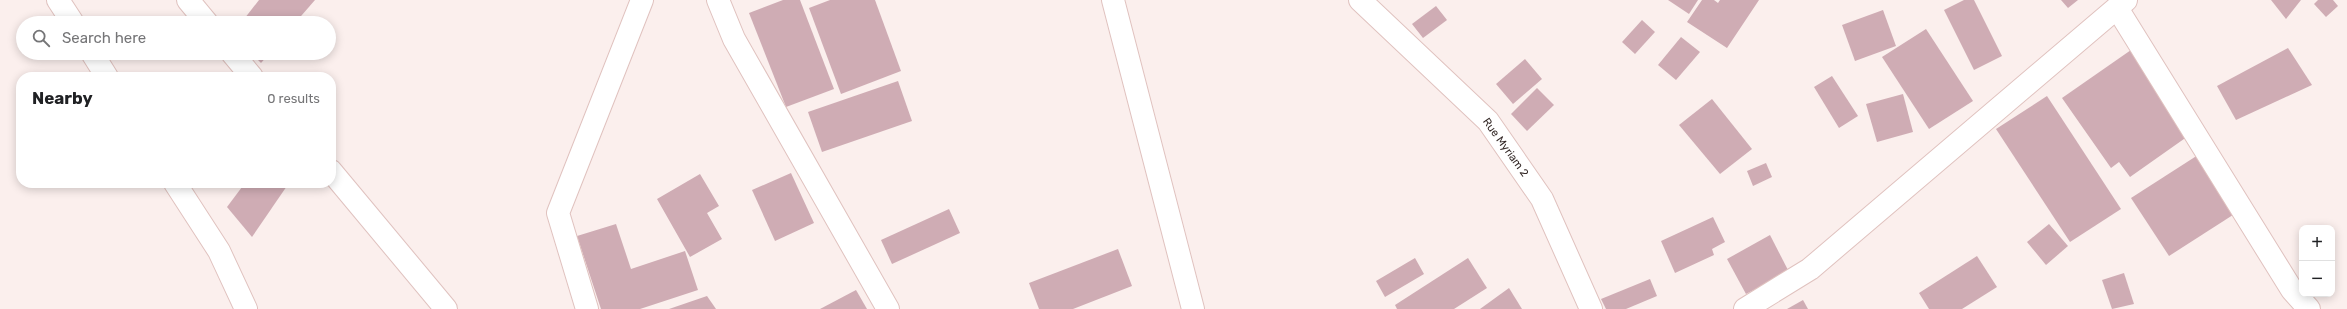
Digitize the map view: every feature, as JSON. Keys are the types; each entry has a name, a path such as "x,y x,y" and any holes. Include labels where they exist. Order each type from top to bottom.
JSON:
{"street":[{"path":"58,0 68,16"},
{"path":"188,0 201,16"},
{"path":"587,309 558,213 642,0"},
{"path":"718,0 734,39 888,309"},
{"path":"1113,0 1193,309"},
{"name":"Rue Myriam 2","path":"1360,0 1488,121 1542,198 1591,309"},
{"path":"1745,309 1810,269 2121,4 2292,290 2309,309"},
{"path":"96,60 104,72"},
{"path":"238,60 248,72"},
{"path":"336,177 446,309"},
{"path":"178,188 219,251 246,309"}],"building":[{"path":"259,0 315,0 301,16 246,16"},
{"path":"783,0 800,0 834,89 786,107 749,13"},
{"path":"830,0 875,0 901,71 841,94 809,8"},
{"path":"1668,0 1698,0 1689,14"},
{"path":"1702,0 1714,0 1718,3 1720,0 1759,0 1727,48 1687,22"},
{"path":"1964,0 1974,0 2002,56 1974,70 1944,10"},
{"path":"2061,0 2078,0 2068,8"},
{"path":"2271,0 2301,0 2286,19"},
{"path":"2318,0 2333,0 2338,6 2326,17 2314,4"},
{"path":"1436,6 1447,20 1423,38 1412,24"},
{"path":"1883,10 1896,46 1855,61 1842,25"},
{"path":"1642,20 1655,32 1635,54 1622,42"},
{"path":"1926,29 1973,101 1929,129 1882,57"},
{"path":"1681,37 1700,52 1676,80 1658,65"},
{"path":"2288,48 2312,85 2236,120 2217,86"},
{"path":"2131,50 2191,134 2130,177 2119,162 2111,168 2062,98"},
{"path":"1525,59 1542,79 1513,104 1496,84"},
{"path":"1832,76 1858,116 1839,128 1814,87"},
{"path":"898,81 912,121 822,152 808,112"},
{"path":"1537,88 1554,105 1527,131 1511,114"},
{"path":"1903,94 1913,132 1877,142 1866,104"},
{"path":"2047,96 2121,209 2070,242 1996,129"},
{"path":"1712,99 1752,149 1720,174 1679,125"},
{"path":"2198,155 2236,213 2169,256 2131,198"},
{"path":"1766,163 1772,177 1753,186 1747,171"},
{"path":"791,173 814,223 775,241 752,190"},
{"path":"700,174 719,206 707,213 722,239 690,257 657,199"},
{"path":"241,188 286,188 252,237 227,207"},
{"path":"949,209 960,233 892,264 881,240"},
{"path":"1713,217 1725,242 1712,249 1714,255 1675,273 1661,241"},
{"path":"616,224 631,269 685,251 698,290 640,309 601,309 577,236"},
{"path":"2049,224 2068,246 2046,265 2027,242"},
{"path":"1770,235 1789,272 1746,294 1727,259"},
{"path":"1118,249 1132,286 1073,309 1039,309 1029,283"},
{"path":"1977,256 1997,287 1962,309 1929,309 1919,293"},
{"path":"1415,258 1424,274 1385,297 1376,281"},
{"path":"1468,258 1487,288 1454,309 1397,309 1395,305"},
{"path":"2124,273 2134,304 2112,309 2102,280"},
{"path":"1650,279 1657,296 1626,309 1606,309 1601,299"},
{"path":"1509,288 1522,309 1480,309"},
{"path":"856,290 867,309 820,309"},
{"path":"707,296 716,309 669,309"},
{"path":"1803,300 1808,309 1787,309"}]}
